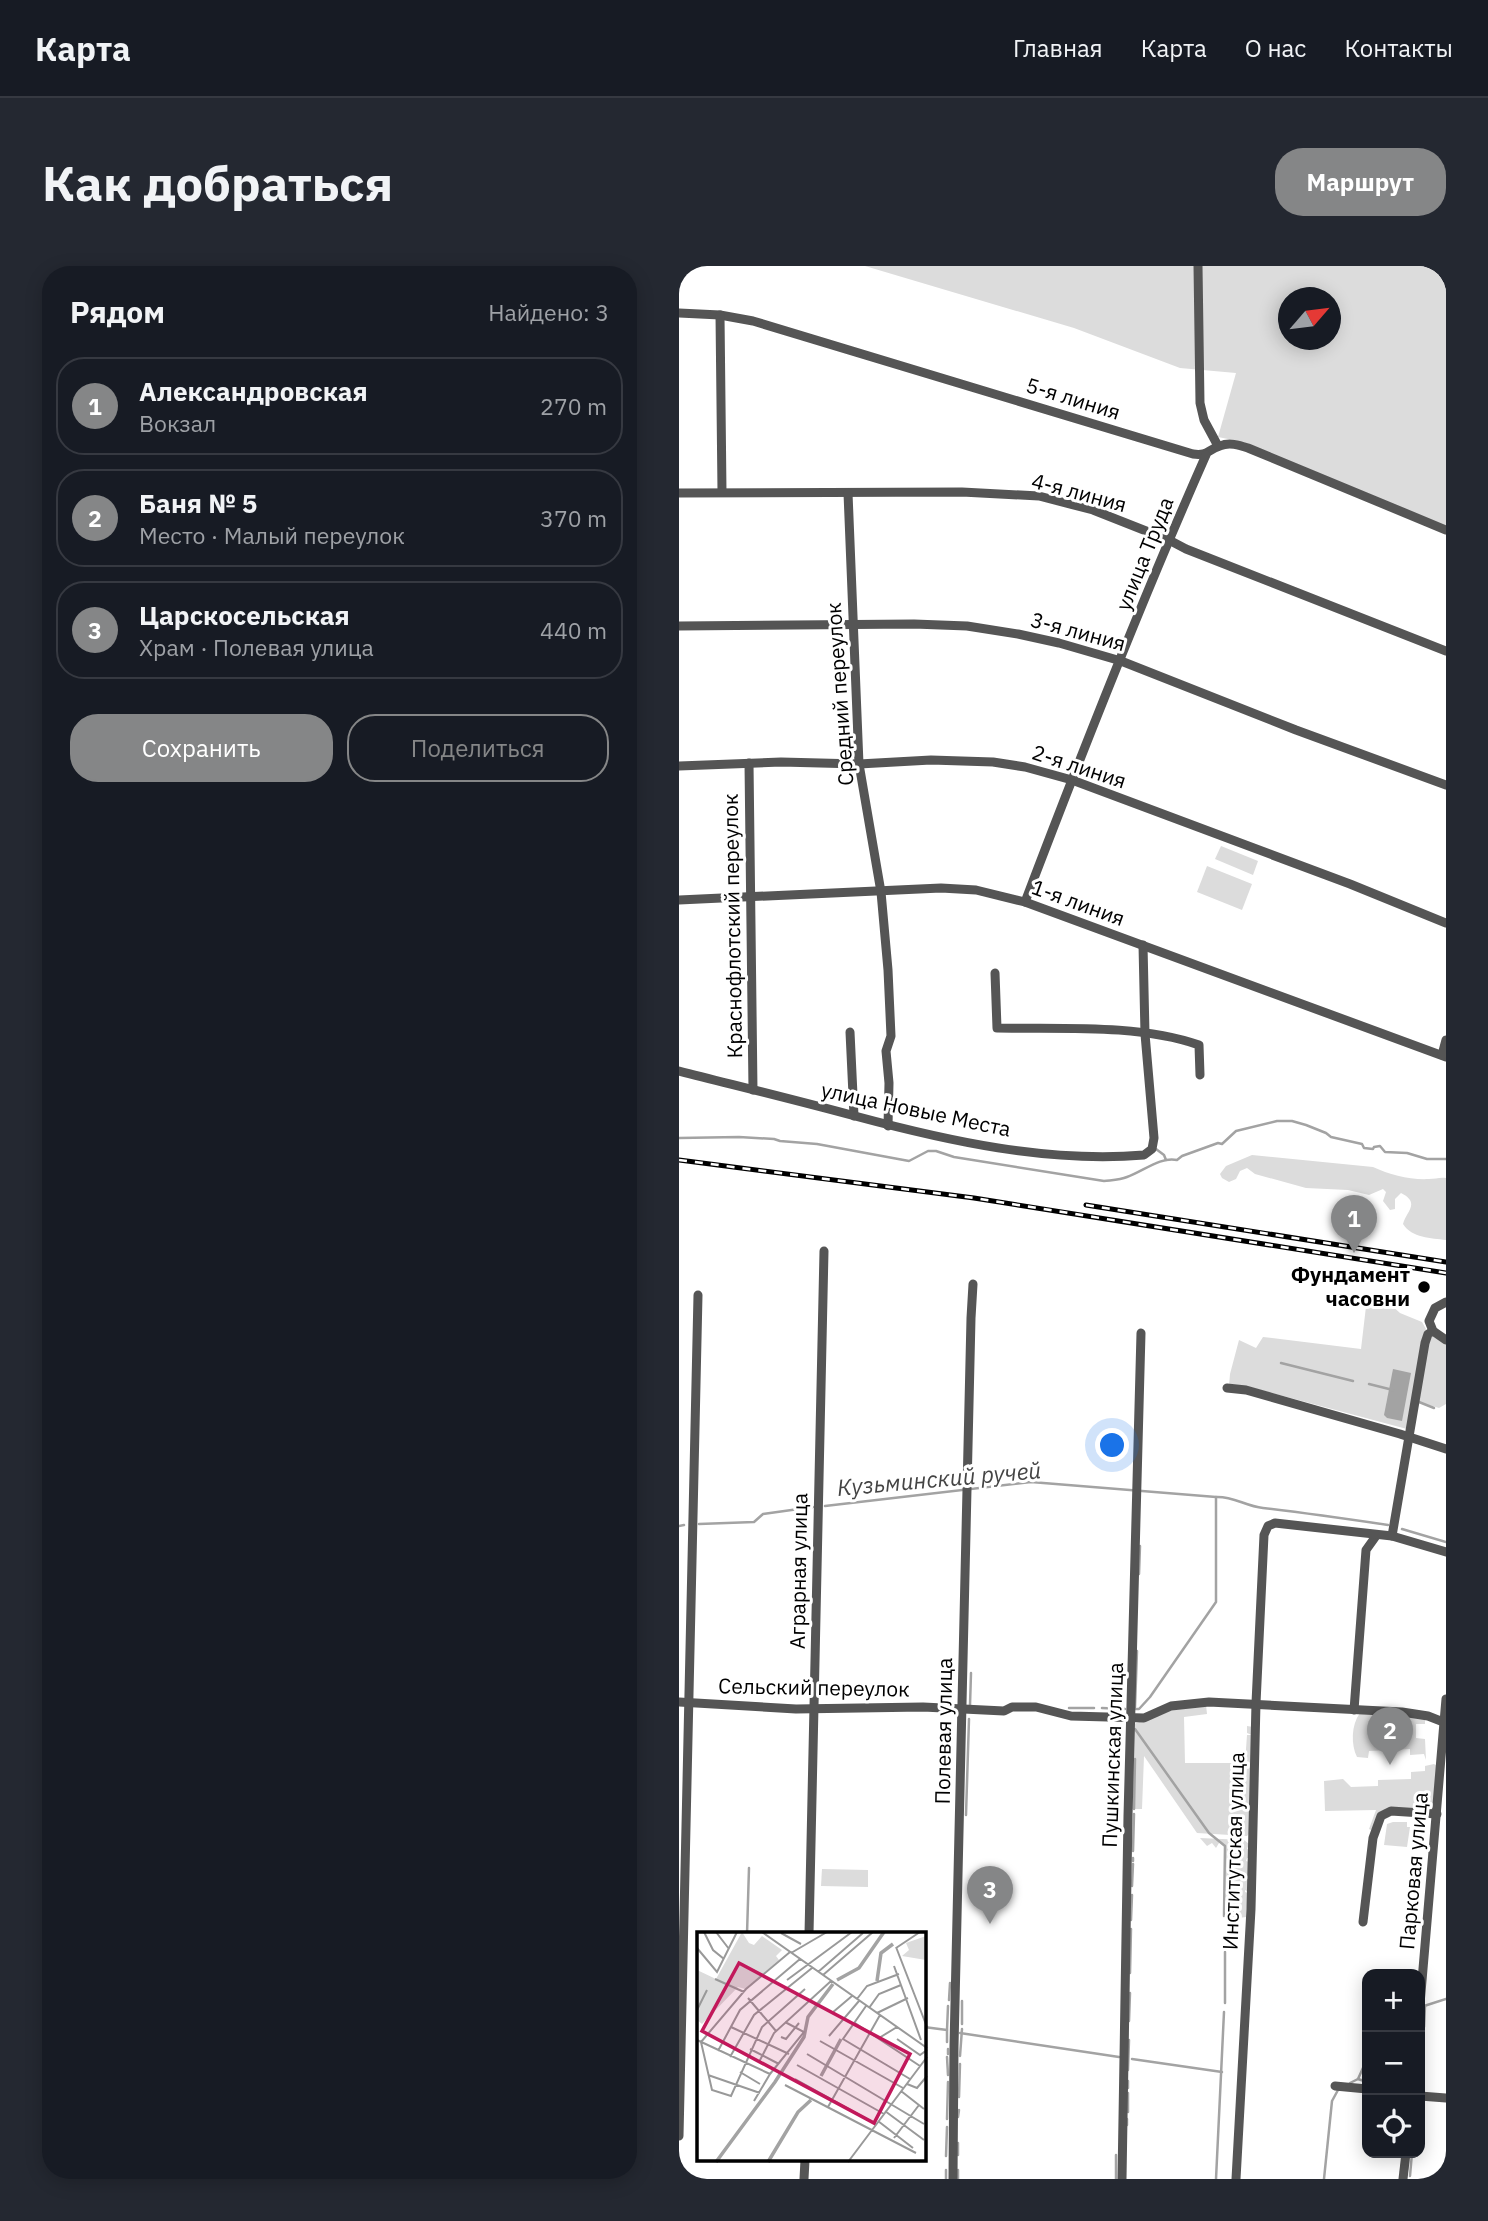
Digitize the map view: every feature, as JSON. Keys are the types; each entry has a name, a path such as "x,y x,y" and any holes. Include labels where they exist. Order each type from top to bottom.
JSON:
{"street":[{"path":"1198,266 1200,403 1204,420 1218,446"},
{"name":"5-я линия","path":"679,313 720,315 753,321 1193,454 1206,455"},
{"path":"720,315 722,492"},
{"path":"1206,455 1218,446 1237,445 1248,448 1446,530"},
{"name":"улица Труда","path":"1025,902 1169,540 1206,455"},
{"name":"4-я линия","path":"679,493 988,492 1039,496 1093,510 1446,651"},
{"name":"Средний переулок","path":"848,493 859,764 881,892 891,1036 886,1051 888,1126"},
{"name":"3-я линия","path":"679,626 967,626 1038,638 1121,661 1446,785"},
{"name":"2-я линия","path":"679,766 749,763 859,764 930,760 993,762 1025,767 1072,780 1350,884 1446,923"},
{"name":"Краснофлотский переулок","path":"749,763 753,1090"},
{"name":"1-я линия","path":"679,900 941,888 976,890 1025,902 1444,1056"},
{"path":"1143,945 1145,1034"},
{"path":"995,973 997,1028 1081,1029 1174,1036 1199,1045 1200,1075"},
{"path":"850,1032 854,1116"},
{"name":"улица Новые Места","path":"679,1071 888,1126 1001,1149 1074,1155 1134,1156 1149,1152 1154,1138 1145,1034"},
{"path":"1444,1056 1446,1040"},
{"name":"Аграрная улица","path":"809,1932 824,1251"},
{"name":"Полевая улица","path":"953,2179 954,2035 973,1284"},
{"path":"679,2136 684,1702 698,1295"},
{"path":"1446,1302 1435,1308 1429,1321 1433,1331 1446,1340"},
{"path":"1392,1536 1426,1338 1433,1331"},
{"name":"Пушкинская улица","path":"1122,2179 1141,1333"},
{"path":"1227,1388 1246,1390 1446,1450"},
{"name":"Институтская улица","path":"1236,2179 1251,1909 1264,1535 1268,1526 1275,1523 1375,1536"},
{"path":"1354,1710 1366,1550 1375,1536 1392,1536 1446,1552"},
{"name":"Парковая улица","path":"1423,1969 1446,1699"},
{"name":"Сельский переулок","path":"684,1702 813,1709 882,1707 1003,1711 1012,1707 1037,1707 1071,1716 1131,1718 1144,1718 1171,1706 1183,1704 1257,1703 1402,1712 1428,1716 1445,1723"},
{"path":"1363,1922 1373,1838 1381,1816 1391,1811 1437,1814"},
{"path":"1436,1836 1446,1841"},
{"path":"1335,2086 1362,2089"},
{"path":"1425,2096 1446,2098"},
{"path":"1403,2179 1405,2158"}],"shaded area":[{"path":"865,266 1446,266 1446,526 1243,442 1218,437 1236,373 1180,368 1074,328"},
{"path":"1221,846 1258,861 1253,875 1215,859"},
{"path":"1207,866 1252,884 1242,910 1197,892"},
{"path":"1252,1155 1373,1167 1393,1175 1415,1179 1446,1178 1446,1240 1422,1236 1407,1229 1403,1224 1411,1204 1401,1193 1395,1199 1395,1209 1390,1210 1383,1201 1386,1192 1383,1189 1369,1195 1348,1190 1306,1188 1255,1174 1247,1168 1229,1182 1222,1178 1220,1174 1226,1166"},
{"path":"1367,1298 1389,1303 1400,1313 1422,1322 1426,1329 1407,1429 1249,1387 1229,1386 1239,1340 1256,1348 1263,1337 1361,1349"},
{"path":"1432,1336 1446,1343 1446,1404 1439,1408 1419,1402 1428,1341"},
{"path":"1393,1369 1411,1373 1402,1421 1384,1415"},
{"path":"1206,1705 1207,1714 1184,1717 1185,1763 1245,1763 1247,1735 1252,1735 1247,1733 1247,1726 1253,1727 1251,1832 1247,1836 1197,1833 1144,1756 1142,1809 1130,1807 1134,1724 1176,1708"},
{"path":"1360,1713 1380,1714 1380,1721 1387,1722 1390,1718 1391,1722 1395,1722 1397,1716 1402,1716 1403,1722 1407,1723 1409,1717 1425,1718 1425,1724 1416,1724 1416,1738 1425,1739 1426,1760 1424,1754 1410,1755 1410,1749 1369,1751 1368,1758 1357,1757 1353,1735"},
{"path":"1425,1766 1437,1766 1435,1809 1389,1809 1371,1830 1369,1829 1376,1810 1325,1811 1324,1781 1343,1779 1351,1787 1378,1786 1378,1780 1411,1779 1411,1772 1425,1771"},
{"path":"1407,1822 1407,1827 1410,1827 1407,1847 1384,1845 1387,1824"},
{"path":"1200,1838 1244,1840 1249,1844 1249,1858 1246,1861 1249,1862 1247,1891 1245,1890 1248,1893 1246,1917 1231,1919 1227,1915 1225,1844 1219,1843 1216,1848 1212,1843 1207,1846"},
{"path":"822,1869 868,1870 868,1887 821,1886"}],"waterway":[{"path":"679,1138 774,1139 909,1161 928,1151 936,1151 954,1157 1104,1181 1124,1178 1158,1162 1177,1160 1218,1143 1222,1144 1236,1131 1277,1121 1292,1121 1331,1137 1362,1144 1364,1148 1373,1149 1380,1146 1385,1152 1407,1153 1427,1159 1446,1159"},
{"path":"1156,1149 1166,1160"},
{"path":"1281,1363 1353,1381"},
{"path":"1369,1384 1393,1390"},
{"path":"1419,1402 1434,1408"},
{"name":"Кузьминский ручей","path":"825,1506 1031,1482 1222,1497 1257,1507 1388,1525"},
{"path":"1135,1709 1139,1709 1150,1697 1216,1602 1216,1497"},
{"name":"Кузьминский ручей","path":"699,1524 754,1522 763,1514 813,1507"},
{"name":"Кузьминский ручей","path":"679,1526 684,1525"},
{"name":"Кузьминский ручей","path":"1402,1529 1446,1542"},
{"path":"1139,1574 1140,1546"},
{"path":"1135,1707 1137,1651"},
{"path":"970,1705 971,1673"},
{"path":"1069,1708 1094,1708"},
{"path":"1102,1708 1125,1709"},
{"path":"966,1815 969,1719"},
{"path":"1135,1729 1209,1833 1225,1846 1224,1916"},
{"path":"1134,1809 1135,1759"},
{"path":"1133,1851 1134,1814"},
{"path":"1132,1886 1133,1864"},
{"path":"747,1932 749,1868"},
{"path":"1131,1920 1132,1895"},
{"path":"1130,1973 1131,1929"},
{"path":"1225,1952 1225,2003"},
{"path":"949,2000 950,1983"},
{"path":"1129,2021 1130,1993"},
{"path":"1425,2006 1446,1999"},
{"path":"962,2001 962,2024"},
{"path":"947,2030 948,2006"},
{"path":"1216,2179 1224,2012"},
{"path":"926,2027 947,2030 947,2042"},
{"path":"960,2056 962,2029"},
{"path":"960,2033 1119,2057"},
{"path":"1128,2070 1129,2040"},
{"path":"948,2049 948,2054"},
{"path":"947,2057 948,2075"},
{"path":"1132,2059 1222,2072"},
{"path":"959,2097 960,2064"},
{"path":"1350,2083 1358,2079 1362,2070"},
{"path":"1358,2079 1362,2080"},
{"path":"1128,2081 1128,2088"},
{"path":"947,2119 948,2082"},
{"path":"1324,2179 1332,2101 1338,2090"},
{"path":"1128,2093 1128,2112"},
{"path":"958,2117 959,2110"},
{"path":"1127,2119 1127,2125"},
{"path":"946,2156 947,2127"},
{"path":"958,2143 958,2155"},
{"path":"1116,2155 1116,2179"},
{"path":"1410,2176 1412,2158"},
{"path":"946,2170 946,2179"},
{"path":"958,2170 958,2179"}],"railway":[{"path":"679,1160 974,1198 1446,1273"},
{"path":"1086,1205 1446,1262"}],"place":[{"name":"Александровская","path":"1354,1253"},
{"name":"Фундамент часовни","path":"1424,1287"},
{"name":"Баня № 5","path":"1390,1765"},
{"name":"Царскосельская","path":"990,1924"}]}
